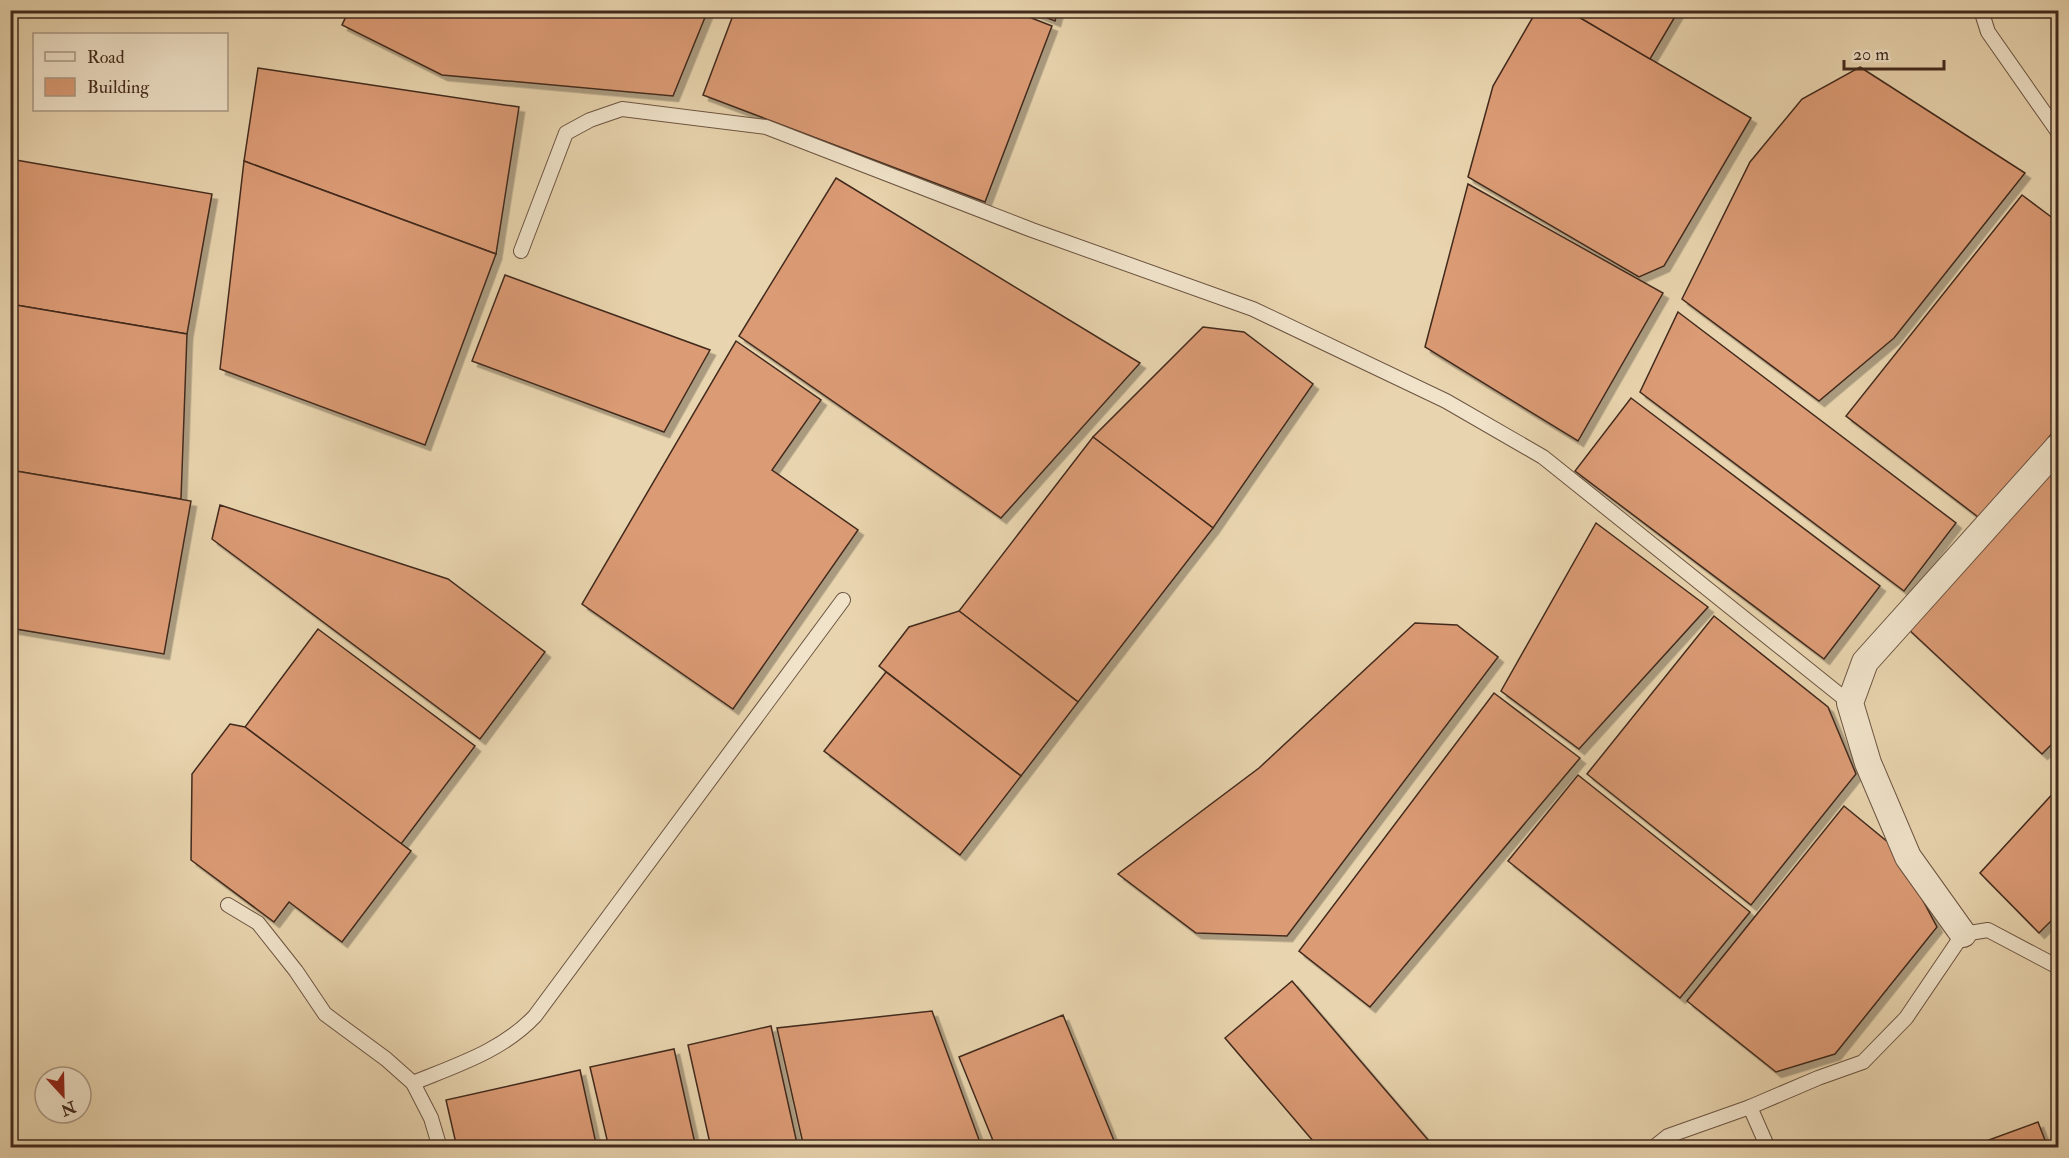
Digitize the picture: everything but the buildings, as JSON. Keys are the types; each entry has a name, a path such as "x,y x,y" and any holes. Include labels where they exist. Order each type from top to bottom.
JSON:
{"street":[{"path":"1963,934 1908,857 1868,763 1850,703 1865,662 2058,447"}],"lane":[{"path":"1981,10 1988,32 2058,132"},
{"path":"521,251 566,133 590,120 622,109 766,127 1032,230 1253,309 1446,401 1543,457 1850,703"},
{"path":"413,1083 491,1051 522,1030 535,1016 843,600"},
{"path":"228,905 258,923 296,971 325,1014 386,1059 413,1083 431,1118 440,1148"},
{"path":"1653,1148 1668,1136 1750,1107 1863,1062 1906,1018 1963,934 1988,930 2058,967"},
{"path":"1750,1107 1768,1148"}]}
